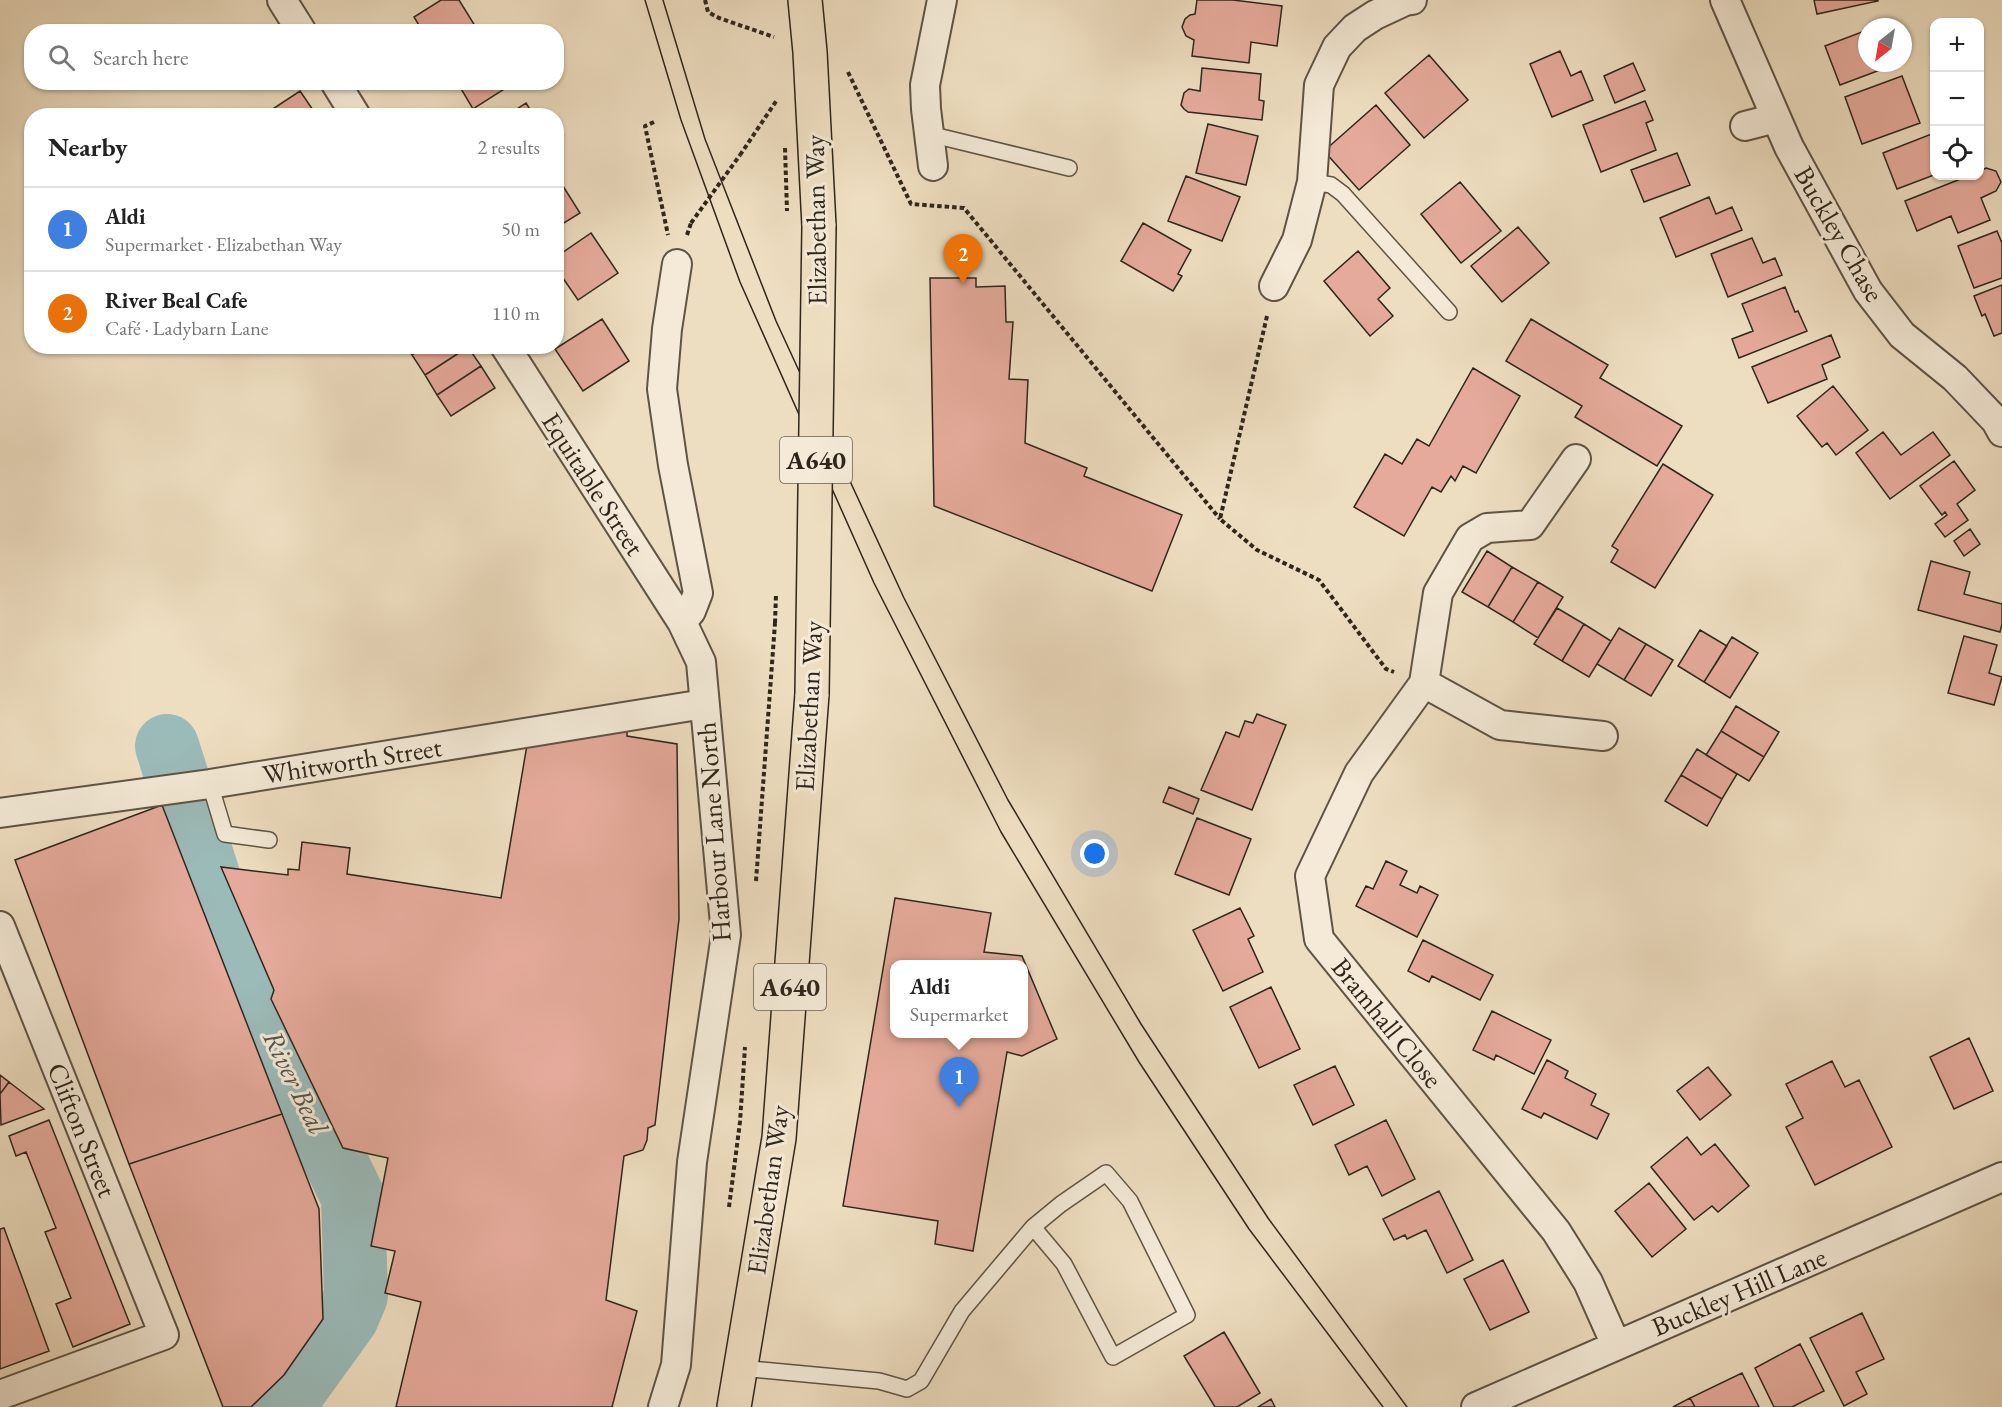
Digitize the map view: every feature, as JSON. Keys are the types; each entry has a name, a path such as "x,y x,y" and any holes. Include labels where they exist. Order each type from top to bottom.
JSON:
{"main road":[{"name":"Elizabethan Way","path":"734,1407 779,1138 812,694 819,226 805,0"}],"street":[{"path":"282,0 297,24"},
{"path":"933,166 925,85 942,0"},
{"path":"1274,286 1297,240 1312,182 1319,85 1337,47 1354,28 1375,15 1412,0"},
{"name":"Buckley Chase","path":"1725,0 1788,147 1868,291 1902,335 1955,378 1996,421 2002,432"},
{"path":"340,90 351,108"},
{"path":"1745,126 1776,118"},
{"path":"673,253 662,389 673,465 698,593 691,611 682,622"},
{"name":"Equitable Street","path":"510,354 682,622"},
{"name":"Bramhall Close","path":"1576,459 1530,525 1487,528 1470,538 1438,593 1424,683 1359,772 1310,876 1319,939 1556,1231 1588,1282 1616,1345"},
{"name":"Harbour Lane North","path":"663,1407 676,1365 692,1162 726,935 701,662 682,622"},
{"path":"1424,683 1500,725 1603,735"},
{"name":"Whitworth Street","path":"0,813 205,784 704,704"},
{"name":"Clifton Street","path":"0,926 164,1335 0,1395"},
{"name":"Buckley Hill Lane","path":"1476,1407 2002,1178"}],"lane":[{"path":"929,134 1069,168"},
{"path":"1312,182 1336,188 1449,312"},
{"path":"205,784 225,834 269,840"},
{"path":"741,1368 879,1381 907,1389 921,1381 962,1311 1033,1227 1061,1204 1106,1173 1131,1201 1187,1315 1113,1357 1064,1264 1033,1227"}],"path":[{"path":"705,0 708,12 719,18 777,38 776,28"},
{"path":"844,65 911,204 964,208 1220,519 1257,550 1319,580 1386,669 1424,683"},
{"path":"691,223 783,91"},
{"path":"654,122 645,126 673,253"},
{"path":"1220,519 1274,286"}],"building":[{"path":"441,0 459,0 474,24 418,24 414,17"},
{"path":"1197,0 1233,0 1282,6 1277,46 1251,42 1249,63 1192,56 1194,40 1186,36 1182,27 1185,19 1195,14"},
{"path":"1814,0 1878,0 1878,1 1817,14"},
{"path":"1858,33 1858,72 1875,72 1840,85 1825,46"},
{"path":"1560,51 1571,76 1581,71 1593,100 1552,117 1530,64"},
{"path":"1429,55 1468,100 1424,138 1385,93"},
{"path":"1633,63 1645,90 1615,103 1604,76"},
{"path":"1202,68 1261,74 1259,100 1264,101 1262,120 1188,112 1184,109 1181,105 1184,93 1189,89 1200,91"},
{"path":"1902,76 1920,123 1862,144 1845,97"},
{"path":"462,90 503,90 475,108"},
{"path":"300,91 312,108 274,108"},
{"path":"1645,101 1653,120 1646,123 1656,150 1601,172 1583,125"},
{"path":"526,103 529,108 518,108"},
{"path":"1376,105 1410,145 1359,190 1324,151"},
{"path":"1208,124 1258,136 1246,185 1196,173"},
{"path":"1930,135 1930,177 1897,189 1883,153"},
{"path":"1677,153 1690,185 1644,202 1631,170"},
{"path":"1984,169 1996,171 2001,182 1996,191 1981,198 1990,220 1958,233 1951,216 1917,231 1905,201 1958,180 1984,180"},
{"path":"1186,176 1240,197 1222,241 1168,221"},
{"path":"1460,182 1501,231 1461,263 1421,214"},
{"path":"564,188 580,213 564,223"},
{"path":"1709,197 1716,214 1732,207 1742,230 1676,257 1660,218"},
{"path":"1143,223 1191,250 1178,274 1182,276 1173,291 1121,261"},
{"path":"1518,227 1549,263 1502,302 1471,266"},
{"path":"1997,231 2002,243 2002,278 1974,288 1958,246"},
{"path":"591,233 618,273 578,300 564,280 564,252"},
{"path":"1752,238 1763,263 1775,258 1782,275 1728,297 1711,254"},
{"path":"1358,251 1390,288 1378,299 1393,316 1370,336 1324,281"},
{"path":"930,278 976,278 976,287 1005,286 1006,322 1013,322 1009,379 1028,380 1025,443 1087,468 1084,476 1182,515 1152,591 934,506"},
{"path":"2002,285 2002,333 1994,336 1974,296"},
{"path":"1785,287 1795,312 1798,311 1807,331 1739,358 1732,339 1753,331 1742,304"},
{"path":"602,319 629,361 583,391 558,354 564,354 564,343"},
{"path":"1531,319 1608,365 1600,378 1682,426 1657,466 1575,417 1582,406 1506,361"},
{"path":"1831,335 1840,357 1822,365 1827,379 1768,403 1752,367"},
{"path":"413,354 457,354 425,375"},
{"path":"457,354 473,354 481,366 437,395 425,375"},
{"path":"481,366 495,388 451,416 437,395"},
{"path":"1473,368 1520,396 1476,473 1463,466 1455,481 1451,476 1441,492 1432,487 1404,536 1354,507 1385,454 1402,464 1417,439 1429,446"},
{"path":"1833,386 1868,430 1836,455 1827,443 1822,447 1797,416"},
{"path":"1883,432 1901,455 1933,432 1950,455 1890,499 1856,453"},
{"path":"1954,461 1975,490 1957,504 1968,520 1945,537 1935,524 1947,515 1945,512 1942,515 1920,486"},
{"path":"1663,464 1713,495 1655,588 1611,562 1618,550 1612,546"},
{"path":"1970,529 1980,544 1964,556 1954,541"},
{"path":"1487,551 1512,567 1488,607 1462,592"},
{"path":"1931,561 1970,572 1964,594 2002,604 2000,632 1918,610"},
{"path":"1512,567 1538,582 1513,622 1488,607"},
{"path":"1538,582 1563,597 1538,638 1513,622"},
{"path":"1557,608 1584,624 1562,661 1534,644"},
{"path":"1584,624 1611,641 1589,677 1562,661"},
{"path":"1619,628 1646,644 1624,680 1597,664"},
{"path":"1700,630 1727,646 1704,682 1678,666"},
{"path":"1964,636 1997,645 1989,673 2002,677 1994,705 1948,693"},
{"path":"1732,637 1758,653 1730,698 1704,682"},
{"path":"1646,644 1673,660 1651,696 1624,680"},
{"path":"1736,706 1779,732 1764,757 1721,731"},
{"path":"1257,714 1286,725 1252,810 1201,790 1226,732 1239,737 1245,721 1253,723"},
{"path":"627,730 627,736 677,744 679,919 655,1125 648,1128 643,1150 624,1156 606,1300 637,1311 612,1407 396,1407 421,1302 385,1293 395,1251 371,1246 388,1158 343,1148 271,999 274,990 221,867 288,875 288,869 299,870 302,842 350,848 347,874 501,898 527,745"},
{"path":"1721,731 1764,757 1749,781 1706,755"},
{"path":"1697,749 1737,774 1722,799 1681,775"},
{"path":"1681,775 1722,799 1707,826 1665,801"},
{"path":"1169,787 1199,799 1193,814 1163,802"},
{"path":"162,805 282,1114 129,1164 15,860"},
{"path":"1197,818 1251,839 1229,895 1175,874"},
{"path":"1386,861 1407,871 1400,885 1417,893 1420,886 1438,895 1417,937 1356,906 1366,886 1373,889"},
{"path":"895,898 991,913 984,952 1022,956 1024,960 890,960 890,1038 1028,1038 1028,970 1057,1039 1022,1056 1007,1052 973,1251 935,1244 938,1221 843,1206"},
{"path":"1240,908 1254,936 1248,939 1263,972 1223,991 1193,930"},
{"path":"1423,940 1493,975 1480,1000 1432,976 1429,982 1408,971"},
{"path":"1271,987 1300,1049 1259,1068 1230,1007"},
{"path":"1492,1011 1551,1040 1534,1074 1496,1055 1494,1060 1473,1050"},
{"path":"1969,1038 1993,1091 1954,1109 1930,1057"},
{"path":"1547,1060 1568,1071 1565,1078 1596,1094 1591,1105 1609,1114 1597,1139 1544,1113 1541,1118 1522,1109"},
{"path":"1832,1061 1845,1087 1859,1080 1892,1147 1815,1185 1786,1127 1803,1118 1786,1084"},
{"path":"1335,1066 1354,1105 1313,1125 1294,1085"},
{"path":"1708,1067 1731,1095 1700,1120 1677,1091"},
{"path":"0,1075 9,1082 0,1094"},
{"path":"9,1082 44,1109 1,1125 0,1094"},
{"path":"282,1114 319,1209 323,1319 284,1375 251,1407 223,1407 129,1164"},
{"path":"49,1120 130,1324 73,1347 56,1304 71,1298 45,1232 56,1228 26,1152 16,1156 9,1136"},
{"path":"1386,1120 1415,1179 1382,1196 1367,1166 1349,1175 1335,1145"},
{"path":"1687,1137 1701,1155 1715,1144 1749,1186 1718,1212 1712,1206 1694,1220 1651,1167"},
{"path":"1649,1183 1686,1229 1652,1257 1615,1211"},
{"path":"1439,1191 1473,1260 1447,1273 1426,1230 1407,1239 1405,1235 1394,1240 1383,1219"},
{"path":"4,1228 49,1351 0,1369 0,1229"},
{"path":"1503,1260 1529,1312 1490,1330 1464,1279"},
{"path":"1862,1313 1884,1359 1856,1372 1867,1394 1844,1406 1810,1338"},
{"path":"1224,1332 1260,1393 1237,1407 1215,1407 1184,1356"},
{"path":"1800,1344 1824,1391 1792,1407 1774,1407 1755,1368"},
{"path":"1742,1373 1759,1407 1695,1407 1690,1398"},
{"path":"1690,1398 1695,1407 1673,1407"},
{"path":"1271,1399 1275,1407 1258,1407"}],"waterway":[{"name":"River Beal","path":"167,746 231,948 353,1197 356,1296 347,1317 282,1407"}],"tram line":[{"path":"645,0 681,120 740,282 874,583 1001,832 1139,1062 1249,1229 1383,1407"},
{"path":"663,0 705,139 776,321 904,598 1008,800 1141,1024 1268,1218 1407,1407"}],"place":[{"name":"River Beal Cafe","path":"963,284"},
{"name":"Aldi","path":"959,1107"}]}
